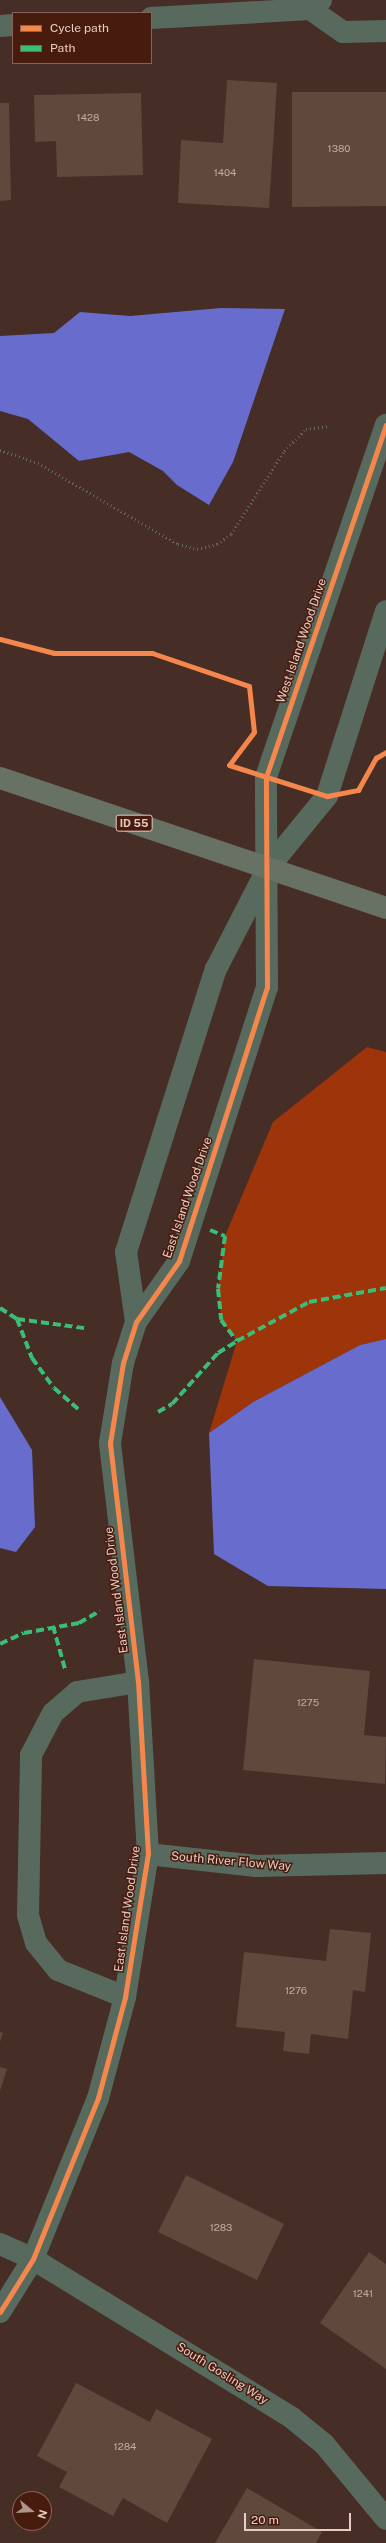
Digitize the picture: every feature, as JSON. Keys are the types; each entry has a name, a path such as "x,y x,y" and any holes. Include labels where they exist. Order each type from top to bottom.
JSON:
{"highway":[{"name":"ID 55","path":"0,778 386,908"}],"street":[{"path":"152,18 315,4 343,32 386,31"},
{"path":"0,26 12,25"},
{"name":"West Island Wood Drive","path":"268,868 266,777 386,425"},
{"path":"268,868 327,796 386,611"},
{"name":"East Island Wood Drive","path":"136,1322 126,1252 216,969 268,868"},
{"name":"East Island Wood Drive","path":"0,2312 33,2259 98,2098 125,1997 148,1854 138,1682 110,1443 123,1363 136,1322 179,1261 267,987 268,868"},
{"path":"125,1997 58,1970 36,1943 28,1915 31,1755 53,1713 77,1692 138,1682"},
{"name":"South River Flow Way","path":"148,1854 256,1866 386,1863"},
{"name":"South Gosling Way","path":"0,2244 33,2259 292,2418 324,2444 386,2519"}],"path":[{"path":"0,450 38,463 178,544 197,549 217,544 231,534 284,451 306,429 330,426"}],"shaded area":[{"path":"221,308 285,309 233,462 209,505 177,485 163,471 129,452 79,461 28,419 0,411 0,336 54,333 80,312 130,316"},
{"path":"367,1047 386,1052 386,1339 360,1345 253,1402 209,1433 237,1341 221,1320 218,1289 225,1236 273,1122"},
{"path":"386,1339 386,1589 268,1586 214,1554 209,1433 253,1402 360,1345"},
{"path":"0,1397 32,1450 35,1527 16,1552 0,1548"}],"building":[{"path":"227,80 277,83 269,208 178,203 181,140 223,143"},
{"path":"292,92 386,92 386,206 292,207"},
{"path":"141,93 143,175 57,177 56,141 35,142 34,95"},
{"path":"0,103 9,103 11,200 0,201"},
{"path":"254,1659 370,1671 364,1735 386,1737 385,1784 243,1770"},
{"path":"330,1929 371,1933 365,1992 353,1990 348,2039 311,2034 309,2054 283,2051 285,2032 236,2027 244,1952 326,1961"},
{"path":"0,2032 3,2033 0,2042"},
{"path":"0,2067 7,2069 0,2091"},
{"path":"186,2175 284,2224 257,2280 158,2232"},
{"path":"369,2252 386,2264 386,2369 320,2323"},
{"path":"76,2383 150,2422 156,2409 212,2439 167,2523 123,2498 113,2516 59,2487 67,2472 37,2456"},
{"path":"247,2488 322,2532 316,2543 215,2543"}],"marked path":[{"path":"210,1230 225,1236 218,1289 221,1320 237,1341"},
{"path":"158,1412 172,1404 218,1353 237,1341 309,1302 386,1288"},
{"path":"0,1308 17,1319 84,1328"},
{"path":"17,1319 32,1358 54,1388 78,1409"},
{"path":"0,1644 24,1633 79,1623 100,1611"},
{"path":"53,1626 65,1669"}],"cycle path":[{"path":"0,2312 33,2259 98,2098 125,1997 148,1854 138,1682 110,1443 123,1363 136,1322 179,1261 267,987 266,777 386,425"},
{"path":"0,639 54,653 152,653 249,686 254,732 229,765 327,796 358,790 376,758 386,752"}]}
